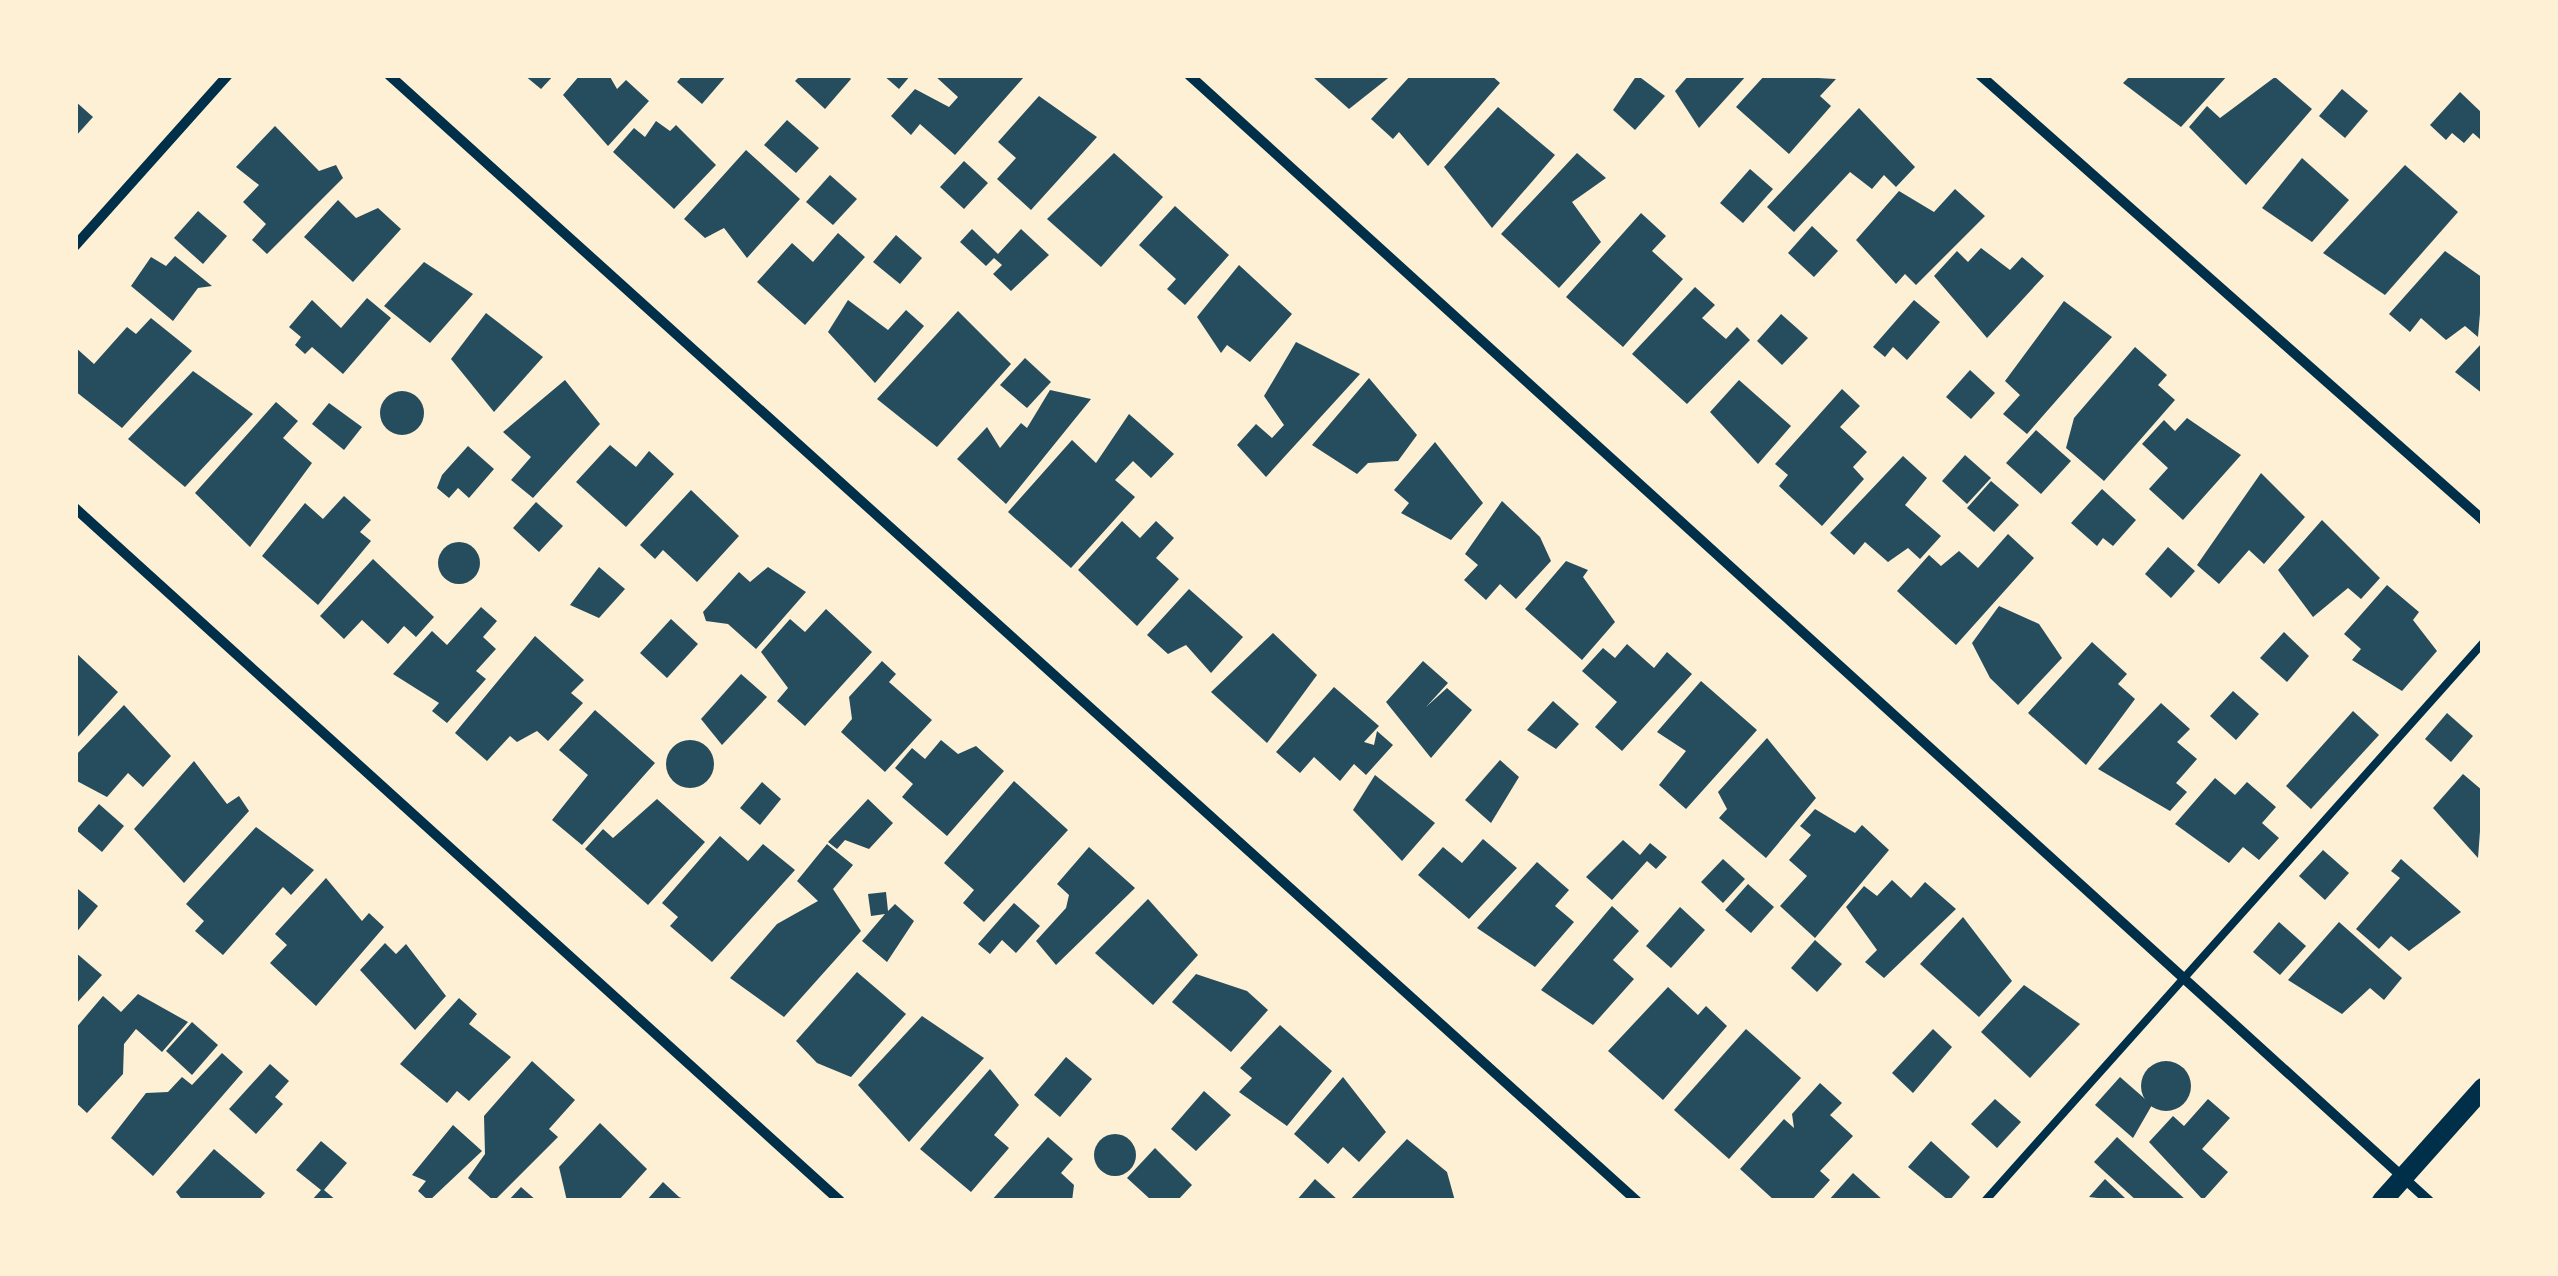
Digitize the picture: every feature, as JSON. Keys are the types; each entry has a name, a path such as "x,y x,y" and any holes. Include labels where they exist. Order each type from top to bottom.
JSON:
{"main road":[{"path":"2382,1201 2483,1088"}],"street":[{"path":"75,246 228,75"},
{"path":"389,75 1638,1201"},
{"path":"1189,75 2186,973 2428,1201"},
{"path":"1980,75 2483,520"},
{"path":"75,508 840,1201"}],"lane":[{"path":"1985,1201 2483,643"}],"building":[{"path":"524,75 554,75 541,89"},
{"path":"580,75 609,75 617,89 626,80 649,101 608,146 563,95"},
{"path":"683,75 727,75 702,104 677,82"},
{"path":"801,75 847,75 851,79 825,109 795,81"},
{"path":"883,75 911,75 899,89"},
{"path":"934,75 1024,77 955,155 920,124 911,135 891,116 915,89 949,107 958,97"},
{"path":"1315,75 1392,75 1349,109 1313,77"},
{"path":"1411,75 1491,75 1500,83 1428,166 1399,132 1393,139 1371,119"},
{"path":"1637,75 1665,96 1635,130 1613,110"},
{"path":"1689,75 1747,75 1699,128 1675,91"},
{"path":"1765,75 1836,79 1820,96 1831,106 1789,154 1736,107"},
{"path":"2131,75 2228,75 2181,127 2123,83"},
{"path":"2275,77 2312,109 2246,185 2189,127 2207,106 2220,118"},
{"path":"2342,89 2368,111 2345,138 2319,116"},
{"path":"2460,92 2483,114 2481,140 2473,133 2464,143 2452,133 2446,140 2430,125"},
{"path":"1039,96 1097,137 1031,210 997,179 1016,158 998,142"},
{"path":"75,101 93,117 75,137"},
{"path":"1498,107 1555,155 1492,228 1444,167"},
{"path":"1859,108 1915,167 1896,187 1884,175 1872,189 1850,172 1794,232 1767,207"},
{"path":"787,120 819,148 796,173 764,145"},
{"path":"656,121 670,131 676,125 716,165 674,209 613,152 634,128 645,137"},
{"path":"275,126 319,171 336,165 343,178 267,254 252,240 266,224 243,202 259,185 236,167"},
{"path":"746,150 800,199 747,258 724,228 705,238 684,219"},
{"path":"1114,153 1163,197 1101,267 1047,219"},
{"path":"1577,153 1606,178 1572,202 1601,242 1559,288 1501,234"},
{"path":"2302,158 2349,200 2312,242 2262,208"},
{"path":"964,161 988,183 964,209 940,187"},
{"path":"2405,165 2458,212 2385,295 2323,253"},
{"path":"1750,169 1773,189 1743,223 1720,203"},
{"path":"830,175 857,199 833,225 806,202"},
{"path":"1955,189 1985,216 1916,285 1905,274 1896,284 1856,240 1899,191 1934,212"},
{"path":"338,200 356,218 378,208 401,229 353,282 304,237"},
{"path":"1175,206 1229,255 1185,305 1167,289 1176,279 1139,245"},
{"path":"198,211 227,236 203,264 174,238"},
{"path":"1641,213 1666,236 1652,251 1683,279 1623,347 1566,297"},
{"path":"1812,226 1838,251 1814,277 1788,253"},
{"path":"972,229 998,254 1021,229 1049,255 1011,291 993,274 1002,265 994,258 986,266 960,242"},
{"path":"838,233 865,257 805,325 757,282 792,243 813,262"},
{"path":"896,235 922,258 900,284 873,262"},
{"path":"1981,248 2010,270 2022,257 2044,276 1987,338 1934,276 1957,251 1968,262"},
{"path":"2445,251 2483,278 2478,337 2465,326 2446,340 2421,318 2410,332 2389,314"},
{"path":"175,256 212,286 198,288 173,321 131,286 151,257 166,266"},
{"path":"424,262 473,294 430,343 384,306"},
{"path":"1239,265 1292,314 1250,362 1227,345 1221,353 1197,317"},
{"path":"1695,287 1715,305 1702,318 1726,339 1737,327 1750,340 1687,404 1632,354"},
{"path":"367,298 391,318 343,374 312,347 305,354 295,345 301,337 289,327 312,300 341,328"},
{"path":"848,300 888,330 906,310 924,326 875,383 828,332"},
{"path":"1914,300 1940,322 1907,360 1893,347 1885,357 1873,347"},
{"path":"2064,301 2112,337 2027,434 2003,414 2020,395 2005,381"},
{"path":"958,311 1011,364 937,447 877,399"},
{"path":"486,313 543,357 494,412 451,359"},
{"path":"1781,314 1808,338 1782,365 1757,341"},
{"path":"151,318 192,351 122,428 75,391 75,347 94,364 127,327 136,334"},
{"path":"1296,342 1360,374 1266,477 1237,445 1256,424 1272,438 1284,425 1264,396"},
{"path":"2483,342 2483,394 2455,372"},
{"path":"2135,347 2167,375 2158,385 2175,400 2104,481 2066,448 2074,418"},
{"path":"1025,358 1051,382 1027,408 1000,385"},
{"path":"1970,370 1995,393 1971,419 1946,397"},
{"path":"193,371 253,414 185,487 128,439"},
{"path":"1369,378 1417,435 1398,461 1368,463 1357,474 1312,445"},
{"path":"565,380 600,424 533,498 511,480 531,457 503,432"},
{"path":"1739,380 1791,426 1758,464 1710,412"},
{"path":"1842,389 1860,406 1840,427 1867,452 1853,467 1864,479 1822,526 1779,486 1788,475 1775,464"},
{"path":"1050,390 1091,399 1006,504 957,459 987,427 1000,448 1021,423 1027,428"},
{"path":"402,391 417,398 424,413 417,428 402,435 387,428 380,413 387,398"},
{"path":"276,402 298,421 283,438 312,463 250,547 195,493"},
{"path":"329,403 362,427 344,450 312,424"},
{"path":"1129,414 1174,454 1151,478 1133,461 1115,480 1135,497 1071,568 1008,512 1072,440 1096,463"},
{"path":"2187,418 2241,455 2183,520 2149,489 2168,468 2142,444 2164,420 2175,431"},
{"path":"2036,430 2071,461 2041,494 2006,463"},
{"path":"1435,442 1483,503 1451,540 1401,513 1409,503 1394,490"},
{"path":"610,445 636,467 649,451 674,474 626,527 576,482"},
{"path":"468,446 494,469 469,498 458,488 449,498 437,488 442,475"},
{"path":"1965,455 1991,478 1967,504 1942,481"},
{"path":"1903,456 1927,478 1905,505 1941,536 1920,559 1908,548 1888,562 1865,542 1854,555 1830,533"},
{"path":"2261,473 2305,517 2264,564 2249,550 2219,584 2197,565"},
{"path":"1991,481 2019,505 1994,532 1967,508"},
{"path":"2102,489 2136,520 2113,546 2103,538 2097,546 2071,523"},
{"path":"691,490 739,536 697,582 663,550 655,559 640,545"},
{"path":"344,496 371,520 360,532 371,541 318,605 262,556 305,503 323,519"},
{"path":"1502,501 1540,537 1551,561 1516,599 1500,584 1486,600 1464,580 1478,565 1465,554"},
{"path":"536,502 563,526 539,552 513,528"},
{"path":"2322,520 2380,578 2361,599 2348,588 2313,617 2278,570"},
{"path":"1122,521 1140,538 1156,521 1174,538 1156,558 1179,579 1137,626 1078,570"},
{"path":"2008,534 2034,558 1956,645 1897,591 1929,555 1941,566 1959,551 1978,568"},
{"path":"459,542 474,548 480,563 474,578 459,584 444,578 438,563 444,548"},
{"path":"2168,547 2195,571 2171,598 2145,574"},
{"path":"373,559 434,617 416,637 404,626 388,644 362,620 344,639 320,616"},
{"path":"1566,561 1588,570 1583,577 1615,622 1582,660 1525,609"},
{"path":"599,567 625,589 599,618 570,605"},
{"path":"768,567 806,592 756,649 728,624 706,621 703,612 739,572 750,582"},
{"path":"2387,585 2419,612 2413,620 2437,651 2402,691 2352,660 2361,649 2344,634"},
{"path":"1189,589 1243,637 1211,673 1186,645 1168,654 1147,635"},
{"path":"1999,606 2039,624 2062,658 2018,705 1990,678 1972,643"},
{"path":"481,607 497,621 483,637 496,649 476,671 486,679 447,723 432,711 439,703 393,674 432,631 447,645"},
{"path":"826,609 872,652 805,726 777,701 788,688 761,652 790,619 805,632"},
{"path":"671,619 698,644 667,678 640,653"},
{"path":"2284,632 2309,656 2287,682 2260,658"},
{"path":"1273,633 1317,675 1267,743 1211,692"},
{"path":"535,636 584,680 571,693 583,703 548,741 537,731 517,742 510,736 487,761 455,733"},
{"path":"2092,642 2127,674 2118,684 2135,699 2086,765 2028,713"},
{"path":"1627,644 1654,668 1667,652 1692,674 1622,751 1595,727 1617,702 1582,671 1603,648 1615,658"},
{"path":"75,652 118,692 75,740"},
{"path":"882,661 896,674 889,682 932,720 885,772 841,732 852,719 849,697"},
{"path":"1423,661 1448,683 1426,707 1447,688 1472,710 1431,758 1386,702"},
{"path":"741,674 767,697 722,745 701,719"},
{"path":"1701,681 1757,730 1686,809 1659,785 1686,751 1657,732"},
{"path":"1334,687 1379,726 1364,742 1374,745 1377,731 1393,745 1366,775 1354,764 1340,781 1314,757 1300,773 1276,752"},
{"path":"2233,691 2259,714 2236,740 2210,716"},
{"path":"1553,701 1579,724 1556,749 1527,730"},
{"path":"2161,703 2190,729 2177,742 2197,759 2176,783 2187,792 2170,811 2098,769"},
{"path":"124,705 171,756 143,787 128,773 107,797 75,780 75,756"},
{"path":"595,710 655,763 582,845 552,820 588,775 559,750"},
{"path":"2353,711 2379,735 2311,809 2286,786"},
{"path":"2447,713 2473,736 2451,762 2425,739"},
{"path":"1767,738 1816,798 1766,858 1719,818 1727,809 1718,792"},
{"path":"690,740 707,747 714,764 707,781 690,788 673,781 666,764 673,747"},
{"path":"941,740 958,754 976,746 1004,771 947,836 902,797 913,784 895,768 912,748 925,759"},
{"path":"1500,760 1519,777 1491,823 1465,800"},
{"path":"194,761 227,804 239,796 249,811 184,883 134,829"},
{"path":"2463,774 2483,791 2478,858 2433,808"},
{"path":"1375,775 1435,823 1402,861 1353,810"},
{"path":"2215,778 2235,795 2247,782 2276,807 2262,823 2279,838 2259,860 2243,847 2229,863 2175,824"},
{"path":"1014,781 1068,830 984,922 963,903 974,890 944,863"},
{"path":"762,782 781,799 760,825 740,808"},
{"path":"657,799 705,842 648,905 585,849 603,829 613,838"},
{"path":"868,799 893,823 869,849 845,840 837,849 828,842"},
{"path":"99,804 124,826 102,852 76,830"},
{"path":"1815,809 1855,833 1862,825 1889,850 1815,938 1780,906 1807,876 1789,860 1811,835 1800,826"},
{"path":"256,827 314,870 291,895 283,887 223,955 195,931 204,921 186,904"},
{"path":"720,836 748,861 763,844 795,870 712,962 670,926 678,917 662,903"},
{"path":"1483,839 1517,868 1469,919 1418,875 1443,847 1462,863"},
{"path":"1623,840 1640,855 1650,843 1667,857 1656,869 1647,861 1612,900 1586,877"},
{"path":"827,844 853,865 833,889 861,931 784,1017 730,978 777,924 818,901 797,881"},
{"path":"1089,847 1135,888 1056,965 1036,941 1066,908 1069,895 1057,884"},
{"path":"2323,850 2349,873 2325,900 2299,876"},
{"path":"1723,859 1745,879 1723,903 1701,882"},
{"path":"2401,859 2461,912 2409,951 2391,936 2379,949 2356,929 2400,878 2391,871"},
{"path":"1537,862 1569,890 1555,906 1574,922 1535,967 1477,928"},
{"path":"326,878 362,921 369,913 384,927 316,1006 270,963 287,945 275,934"},
{"path":"1892,880 1911,898 1925,882 1956,909 1884,978 1865,962 1877,950 1846,907 1864,886 1877,896"},
{"path":"1748,884 1774,907 1751,933 1725,910"},
{"path":"78,889 98,906 75,934 75,893"},
{"path":"886,892 888,911 895,904 914,921 887,962 862,941 885,914 871,916 868,894"},
{"path":"1148,899 1198,955 1153,1005 1095,953"},
{"path":"1014,903 1040,926 1016,953 1002,940 990,954 978,944"},
{"path":"1612,906 1639,931 1613,960 1634,979 1593,1025 1541,990"},
{"path":"1680,907 1705,930 1671,968 1646,946"},
{"path":"1963,917 2012,981 1979,1017 1920,964"},
{"path":"2279,922 2306,946 2280,975 2253,952"},
{"path":"2339,922 2402,978 2384,1000 2370,988 2342,1014 2288,980"},
{"path":"1815,940 1842,964 1817,992 1791,968"},
{"path":"385,943 396,954 406,944 446,996 415,1030 360,970"},
{"path":"75,952 102,975 75,1005"},
{"path":"857,972 906,1014 851,1077 817,1063 796,1041"},
{"path":"1196,974 1247,991 1268,1010 1231,1052 1172,1002"},
{"path":"2024,985 2080,1024 2030,1078 1981,1032"},
{"path":"1668,987 1698,1015 1706,1006 1727,1026 1663,1100 1608,1051"},
{"path":"138,994 188,1022 162,1052 136,1029 124,1044 123,1074 87,1113 75,1102 75,1029 103,996 121,1012"},
{"path":"459,998 477,1014 469,1024 511,1057 469,1101 457,1091 447,1103 400,1064"},
{"path":"922,1016 984,1058 909,1142 858,1085"},
{"path":"192,1022 218,1045 192,1075 166,1051"},
{"path":"1280,1025 1332,1071 1287,1126 1239,1092 1252,1078 1240,1068"},
{"path":"1746,1029 1801,1078 1729,1159 1674,1110"},
{"path":"1933,1029 1952,1047 1913,1093 1892,1073"},
{"path":"222,1053 243,1072 153,1176 111,1138 146,1093 168,1092 182,1077 192,1085"},
{"path":"1066,1057 1092,1079 1060,1117 1034,1095"},
{"path":"532,1061 575,1100 549,1129 558,1137 494,1201 468,1178 485,1154 484,1116"},
{"path":"2166,1061 2184,1068 2191,1086 2184,1104 2166,1111 2148,1104 2141,1086 2148,1068"},
{"path":"270,1064 289,1081 275,1097 283,1104 256,1134 229,1109"},
{"path":"990,1069 1019,1105 994,1135 1009,1148 971,1192 920,1149"},
{"path":"1343,1077 1386,1132 1359,1162 1343,1147 1328,1164 1294,1134"},
{"path":"2120,1077 2152,1105 2133,1138 2095,1105"},
{"path":"1820,1083 1842,1103 1830,1115 1853,1136 1820,1171 1830,1180 1811,1201 1775,1201 1740,1169 1784,1119 1794,1128 1792,1114"},
{"path":"1204,1091 1231,1115 1196,1151 1171,1129"},
{"path":"1995,1099 2021,1122 1997,1148 1971,1124"},
{"path":"2208,1099 2230,1118 2202,1149 2228,1172 2203,1200 2149,1142 2173,1116 2184,1126"},
{"path":"600,1123 647,1169 618,1201 567,1201 559,1167"},
{"path":"453,1125 482,1151 429,1201 418,1191 426,1181 412,1175"},
{"path":"1115,1134 1130,1140 1136,1155 1130,1170 1115,1176 1100,1170 1094,1155 1100,1140"},
{"path":"1048,1137 1073,1159 1061,1173 1074,1185 1072,1201 991,1201"},
{"path":"2117,1137 2187,1201 2137,1201 2094,1162"},
{"path":"1407,1139 1447,1172 1455,1201 1349,1201"},
{"path":"321,1141 347,1163 324,1190 337,1201 311,1201 321,1190 296,1170"},
{"path":"1931,1141 1970,1177 1949,1201 1908,1167"},
{"path":"1155,1148 1192,1185 1177,1201 1150,1199 1127,1178"},
{"path":"214,1149 265,1193 258,1201 183,1201 176,1192"},
{"path":"1853,1173 1884,1201 1828,1201"},
{"path":"1315,1179 1339,1201 1296,1201"},
{"path":"2105,1179 2126,1199 2124,1201 2089,1197"},
{"path":"663,1182 679,1197 689,1201 646,1201"},
{"path":"521,1187 537,1201 508,1201"}]}
